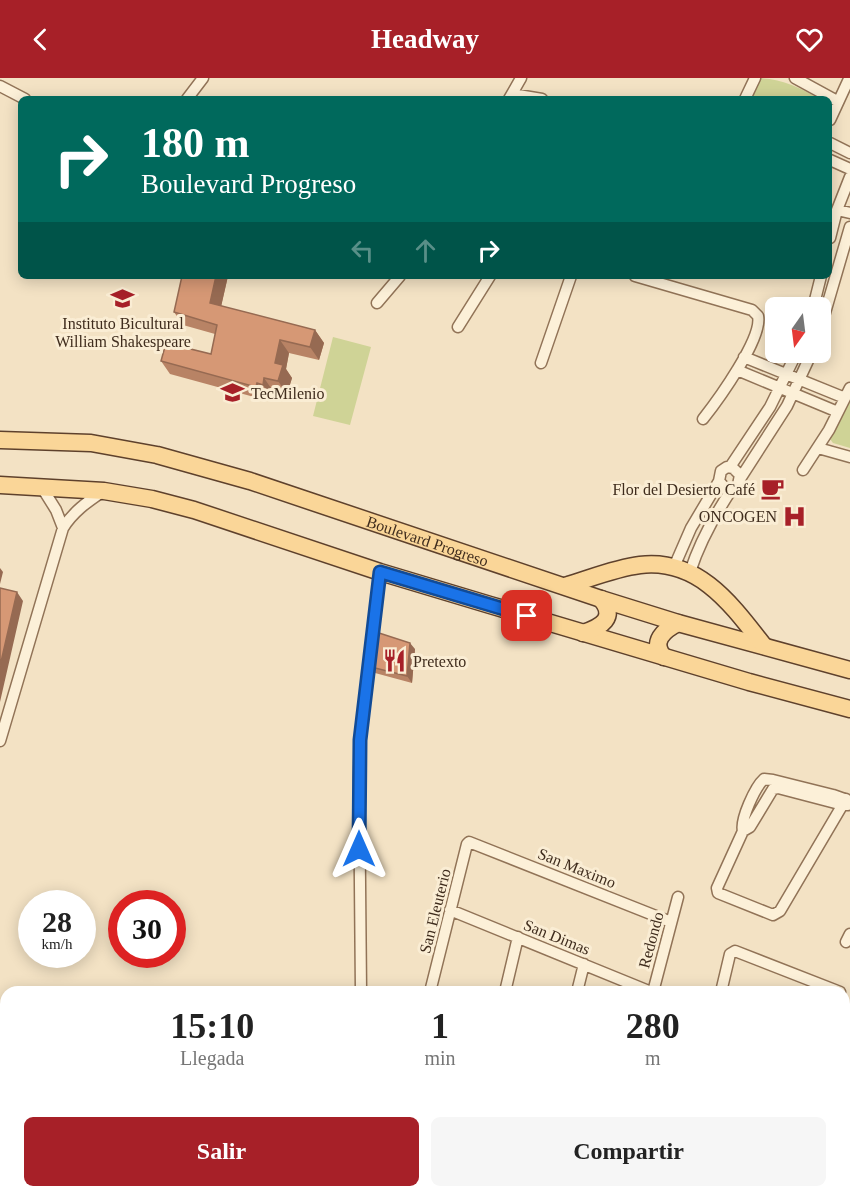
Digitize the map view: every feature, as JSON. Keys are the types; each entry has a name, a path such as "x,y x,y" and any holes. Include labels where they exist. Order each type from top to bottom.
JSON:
{"main road":[{"name":"Boulevard Progreso","path":"0,440 91,443 157,455 250,481 678,623 850,670"},
{"path":"0,485 104,490 194,510 380,572 664,657 850,709"},
{"path":"565,586 638,565 653,564 682,569 709,583 723,596 765,646"},
{"path":"583,633 599,627 605,621 608,615 607,606 601,599"},
{"path":"664,657 657,646 659,638 663,631 678,623"}],"street":[{"path":"189,96 202,78"},
{"path":"510,96 521,78"},
{"path":"746,96 754,78"},
{"path":"795,78 828,96"},
{"path":"832,116 837,101 849,81"},
{"path":"0,86 19,96"},
{"path":"832,98 837,101"},
{"path":"832,144 850,153"},
{"path":"832,161 850,169"},
{"path":"832,230 837,210 846,199 850,177"},
{"path":"837,210 850,213"},
{"path":"830,297 850,227"},
{"path":"377,303 397,279"},
{"path":"458,327 487,279"},
{"path":"541,363 570,279"},
{"path":"644,279 752,310 758,316 758,326 744,357 704,419"},
{"path":"816,297 820,279"},
{"path":"744,357 800,380 848,393 818,448 803,470"},
{"path":"682,569 700,510 719,481 721,471 730,467 780,387 792,363"},
{"path":"682,569 698,546 711,520 732,489 738,485 794,393 807,363"},
{"path":"737,370 838,412"},
{"path":"818,448 850,457"},
{"path":"730,467 739,472 740,479"},
{"path":"719,481 725,488 732,489"},
{"path":"41,486 56,510 63,528"},
{"path":"0,741 63,528 70,518 104,490"},
{"path":"361,986 360,740 380,572"},
{"path":"764,779 773,789"},
{"path":"764,779 847,803"},
{"path":"743,831 741,824 757,787 764,779"},
{"path":"773,789 778,788 847,803"},
{"path":"773,789 750,827 743,831 717,891 773,915 777,915 847,803"},
{"name":"San Eleuterio","path":"431,986 467,844 472,842"},
{"name":"San Maximo","path":"472,842 671,922"},
{"name":"Redondo","path":"654,986 678,897"},
{"name":"San Dimas","path":"450,910 637,986"},
{"path":"506,986 518,937"},
{"path":"723,986 732,951 824,986"},
{"path":"578,986 584,964"}],"green space":[{"path":"757,78 789,84 814,96 748,96"},
{"path":"333,337 371,347 350,425 313,416"},
{"path":"850,399 850,448 833,443 830,439"}],"building":[{"path":"181,279 215,279 210,303 315,330 310,347 280,340 275,363 283,365 278,381 264,378 263,385 257,383 256,387 161,361 166,343 211,354 217,325 174,312"},
{"path":"0,588 17,592 0,666"},
{"name":"Pretexto","path":"376,632 410,643 407,676 371,667"}],"place":[{"name":"Instituto Bicultural William Shakespeare","path":"123,298"},
{"name":"TecMilenio","path":"233,393"},
{"name":"Flor del Desierto Café","path":"773,489"},
{"name":"ONCOGEN","path":"795,516"},
{"name":"Pretexto","path":"395,661"}],"route":[{"path":"359,849 360,740 380,572 527,616"}]}
